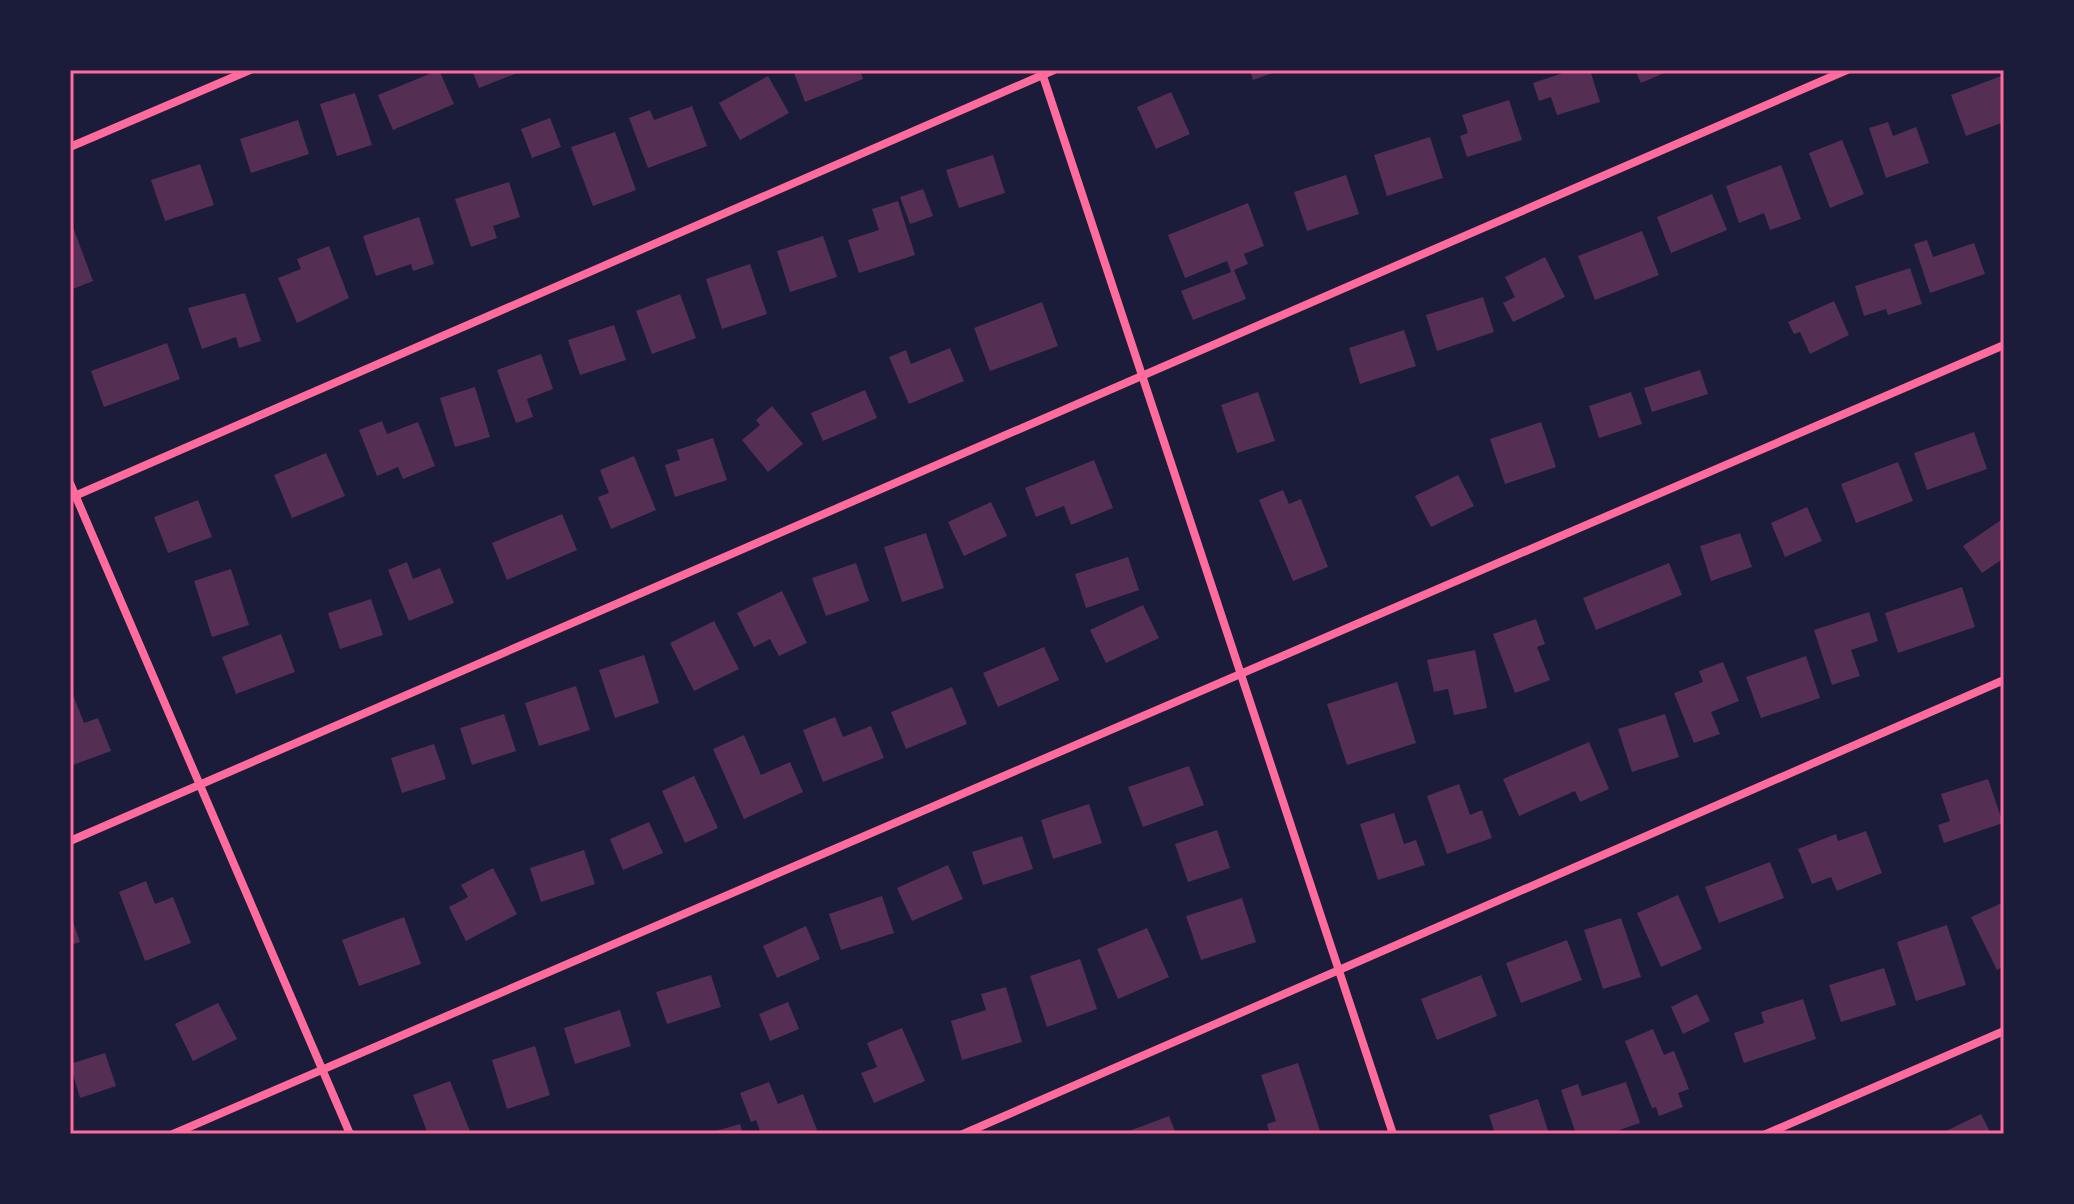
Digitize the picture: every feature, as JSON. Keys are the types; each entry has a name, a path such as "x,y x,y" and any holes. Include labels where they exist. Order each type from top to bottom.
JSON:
{"street":[{"path":"70,147 250,70"},
{"path":"73,497 1042,72 1054,70"},
{"path":"70,841 1847,70"},
{"path":"1042,72 1393,1134"},
{"path":"173,1134 2004,345"},
{"path":"70,483 73,497 350,1134"},
{"path":"963,1134 1339,973 2004,680"},
{"path":"1766,1134 2004,1031"}],"building":[{"path":"439,70 454,104 393,130 378,95"},
{"path":"472,70 525,70 479,88"},
{"path":"793,70 860,70 863,79 805,102"},
{"path":"1250,70 1281,70 1253,80"},
{"path":"1572,70 1590,70 1600,102 1557,115 1551,97 1539,101 1533,83"},
{"path":"1635,70 1671,70 1641,83"},
{"path":"2004,75 2004,122 1966,136 1951,95"},
{"path":"768,76 789,113 740,140 719,103"},
{"path":"1171,92 1190,134 1156,149 1137,107"},
{"path":"355,93 372,145 337,156 320,104"},
{"path":"1509,100 1522,140 1467,157 1460,136 1468,133 1462,115"},
{"path":"692,106 707,146 648,168 629,118 650,110 654,120"},
{"path":"550,118 561,147 532,158 521,129"},
{"path":"298,120 309,154 251,173 240,139"},
{"path":"1888,122 1893,136 1916,127 1929,163 1886,178 1869,128"},
{"path":"615,132 636,190 593,206 571,147"},
{"path":"1430,137 1443,178 1387,196 1374,155"},
{"path":"1842,140 1864,194 1830,208 1809,153"},
{"path":"993,155 1005,193 959,208 946,170"},
{"path":"200,164 214,205 165,221 151,180"},
{"path":"1781,165 1801,219 1770,230 1764,213 1739,223 1726,186"},
{"path":"1346,175 1359,214 1307,231 1294,192"},
{"path":"509,182 520,217 493,226 497,238 471,247 455,199"},
{"path":"923,189 933,216 910,224 900,197"},
{"path":"1712,194 1727,230 1671,253 1657,217"},
{"path":"898,201 915,255 859,273 848,240 879,230 872,209"},
{"path":"1248,203 1264,246 1244,254 1248,264 1234,270 1246,299 1193,320 1181,291 1231,272 1227,261 1185,278 1168,235"},
{"path":"419,217 434,264 413,271 411,264 376,276 363,236"},
{"path":"70,219 93,281 70,290"},
{"path":"1642,231 1659,275 1595,300 1578,256"},
{"path":"823,236 837,277 790,292 777,251"},
{"path":"1927,240 1933,257 1974,243 1985,274 1930,293 1914,244"},
{"path":"329,246 349,298 297,323 278,278 301,269 297,259"},
{"path":"1545,257 1565,297 1513,322 1503,303 1515,297 1505,277"},
{"path":"750,264 767,314 722,329 706,279"},
{"path":"1910,268 1922,304 1888,315 1886,309 1864,316 1855,286"},
{"path":"245,293 261,341 239,348 236,337 202,349 188,308"},
{"path":"680,294 696,338 652,354 636,311"},
{"path":"1483,297 1494,332 1437,351 1426,315"},
{"path":"1834,301 1849,335 1810,354 1800,332 1794,334 1788,322"},
{"path":"1042,302 1058,346 990,371 974,328"},
{"path":"614,325 626,360 580,375 568,340"},
{"path":"1404,330 1416,366 1360,384 1349,348"},
{"path":"167,343 180,379 104,407 91,371"},
{"path":"950,348 964,381 909,404 889,357 906,350 911,364"},
{"path":"541,354 553,389 527,399 533,417 516,423 497,370"},
{"path":"1700,370 1708,394 1652,412 1644,388"},
{"path":"475,387 490,437 455,447 440,398"},
{"path":"865,390 877,418 823,441 811,413"},
{"path":"1258,392 1275,441 1237,453 1221,405"},
{"path":"1631,392 1642,424 1599,438 1589,406"},
{"path":"772,406 803,444 768,472 742,440 760,425 756,420"},
{"path":"382,421 387,434 418,422 435,466 403,479 398,467 377,476 359,430"},
{"path":"1541,422 1556,467 1505,484 1490,439"},
{"path":"1974,432 1987,469 1927,490 1914,453"},
{"path":"713,438 727,480 675,497 665,465 680,460 677,450"},
{"path":"326,453 345,496 292,518 274,475"},
{"path":"634,456 656,510 611,529 598,497 609,493 600,470"},
{"path":"1094,460 1113,508 1071,525 1064,506 1036,517 1025,488"},
{"path":"1898,462 1913,501 1856,523 1841,484"},
{"path":"1458,475 1474,506 1431,527 1415,496"},
{"path":"1283,490 1289,504 1301,499 1328,567 1293,581 1259,500"},
{"path":"198,500 212,537 168,553 154,517"},
{"path":"991,502 1007,536 964,556 948,522"},
{"path":"1807,507 1822,541 1785,557 1771,523"},
{"path":"562,514 577,550 507,580 492,543"},
{"path":"2004,518 2004,558 1982,573 1963,546"},
{"path":"926,533 944,588 902,602 884,547"},
{"path":"1740,533 1752,567 1711,581 1700,546"},
{"path":"1128,557 1139,590 1086,608 1075,574"},
{"path":"407,562 413,579 440,568 454,603 409,621 388,570"},
{"path":"856,563 869,601 826,616 812,578"},
{"path":"1669,563 1682,595 1596,630 1583,598"},
{"path":"231,569 249,625 212,637 194,581"},
{"path":"1962,587 1975,627 1898,653 1885,613"},
{"path":"782,591 807,643 779,656 770,639 754,647 737,613"},
{"path":"371,599 383,635 340,649 328,613"},
{"path":"1143,605 1159,638 1106,663 1090,630"},
{"path":"1869,612 1878,641 1851,650 1860,676 1832,685 1814,630"},
{"path":"1536,619 1545,644 1537,647 1550,680 1515,693 1493,634"},
{"path":"714,621 739,669 694,691 670,643"},
{"path":"281,634 295,672 236,694 222,657"},
{"path":"1044,647 1059,680 998,707 983,673"},
{"path":"1475,650 1487,708 1454,715 1448,689 1434,692 1427,660"},
{"path":"644,655 659,703 615,718 599,670"},
{"path":"1806,656 1820,698 1761,718 1746,677"},
{"path":"1723,662 1739,701 1711,712 1720,734 1694,743 1674,693 1703,682 1699,671"},
{"path":"1397,682 1416,743 1347,765 1327,704"},
{"path":"576,686 590,730 539,746 525,703"},
{"path":"70,687 84,723 98,718 111,751 70,766"},
{"path":"952,687 967,724 906,749 891,712"},
{"path":"504,714 516,751 472,765 460,728"},
{"path":"1665,714 1679,757 1632,772 1618,729"},
{"path":"835,717 843,737 871,726 884,758 823,782 803,730"},
{"path":"744,735 761,775 790,762 803,792 744,819 713,749"},
{"path":"1589,742 1609,789 1580,802 1575,791 1519,816 1503,779"},
{"path":"434,744 446,779 402,793 391,758"},
{"path":"1189,766 1204,805 1143,827 1128,787"},
{"path":"694,776 718,828 685,843 662,791"},
{"path":"1988,779 2003,823 1944,843 1938,825 1950,821 1941,794"},
{"path":"1459,784 1470,815 1482,810 1492,838 1447,854 1427,796"},
{"path":"1089,804 1102,843 1053,859 1041,820"},
{"path":"1394,813 1404,844 1416,840 1425,865 1378,880 1360,824"},
{"path":"649,822 663,853 623,870 610,839"},
{"path":"1217,830 1230,868 1188,882 1175,844"},
{"path":"1866,831 1882,873 1837,891 1831,877 1812,884 1798,849 1836,834 1838,841"},
{"path":"1022,836 1033,869 983,885 972,852"},
{"path":"584,850 595,884 541,902 530,868"},
{"path":"1770,862 1784,898 1719,923 1705,887"},
{"path":"948,865 963,899 912,921 897,888"},
{"path":"493,868 517,914 466,941 449,907 468,897 461,885"},
{"path":"146,881 155,904 173,897 191,943 145,961 119,892"},
{"path":"1678,895 1702,949 1661,967 1637,913"},
{"path":"882,896 894,933 841,950 829,914"},
{"path":"1242,898 1256,942 1201,960 1186,916"},
{"path":"2004,902 2004,966 1997,970 1971,917"},
{"path":"70,913 80,942 70,945"},
{"path":"404,917 421,964 359,986 342,940"},
{"path":"1621,918 1641,977 1603,989 1584,930"},
{"path":"1947,925 1966,985 1916,1001 1897,942"},
{"path":"806,926 820,959 777,978 763,946"},
{"path":"1147,928 1169,977 1118,999 1097,949"},
{"path":"1567,940 1582,980 1521,1003 1506,963"},
{"path":"1080,959 1097,1009 1047,1027 1030,976"},
{"path":"1884,968 1896,1005 1841,1022 1829,985"},
{"path":"711,975 721,1007 667,1024 656,992"},
{"path":"1481,975 1497,1016 1437,1040 1421,999"},
{"path":"1006,987 1022,1042 962,1060 951,1021 986,1010 981,994"},
{"path":"1697,994 1710,1021 1683,1034 1671,1007"},
{"path":"1803,999 1816,1039 1744,1063 1734,1033 1764,1023 1761,1012"},
{"path":"788,1002 799,1029 770,1041 759,1014"},
{"path":"218,1003 237,1039 193,1061 175,1024"},
{"path":"620,1010 631,1046 575,1064 564,1028"},
{"path":"902,1028 925,1081 874,1103 861,1073 877,1067 867,1043"},
{"path":"1653,1029 1664,1055 1674,1051 1689,1089 1678,1093 1683,1107 1659,1116 1656,1107 1652,1108 1625,1041"},
{"path":"535,1046 550,1095 507,1109 492,1060"},
{"path":"105,1053 116,1086 80,1098 70,1064"},
{"path":"1298,1063 1321,1134 1270,1134 1267,1124 1276,1121 1261,1075"},
{"path":"450,1081 471,1134 428,1134 413,1095"},
{"path":"769,1082 778,1104 803,1094 817,1130 806,1134 761,1134 756,1120 751,1122 740,1093"},
{"path":"1626,1082 1640,1123 1608,1134 1576,1134 1561,1090 1578,1084 1582,1096"},
{"path":"1538,1099 1549,1134 1495,1134 1489,1115"},
{"path":"1981,1114 1991,1134 1945,1134 1944,1132"},
{"path":"1169,1116 1176,1134 1121,1134"},
{"path":"740,1124 743,1134 709,1134 709,1133"}]}
